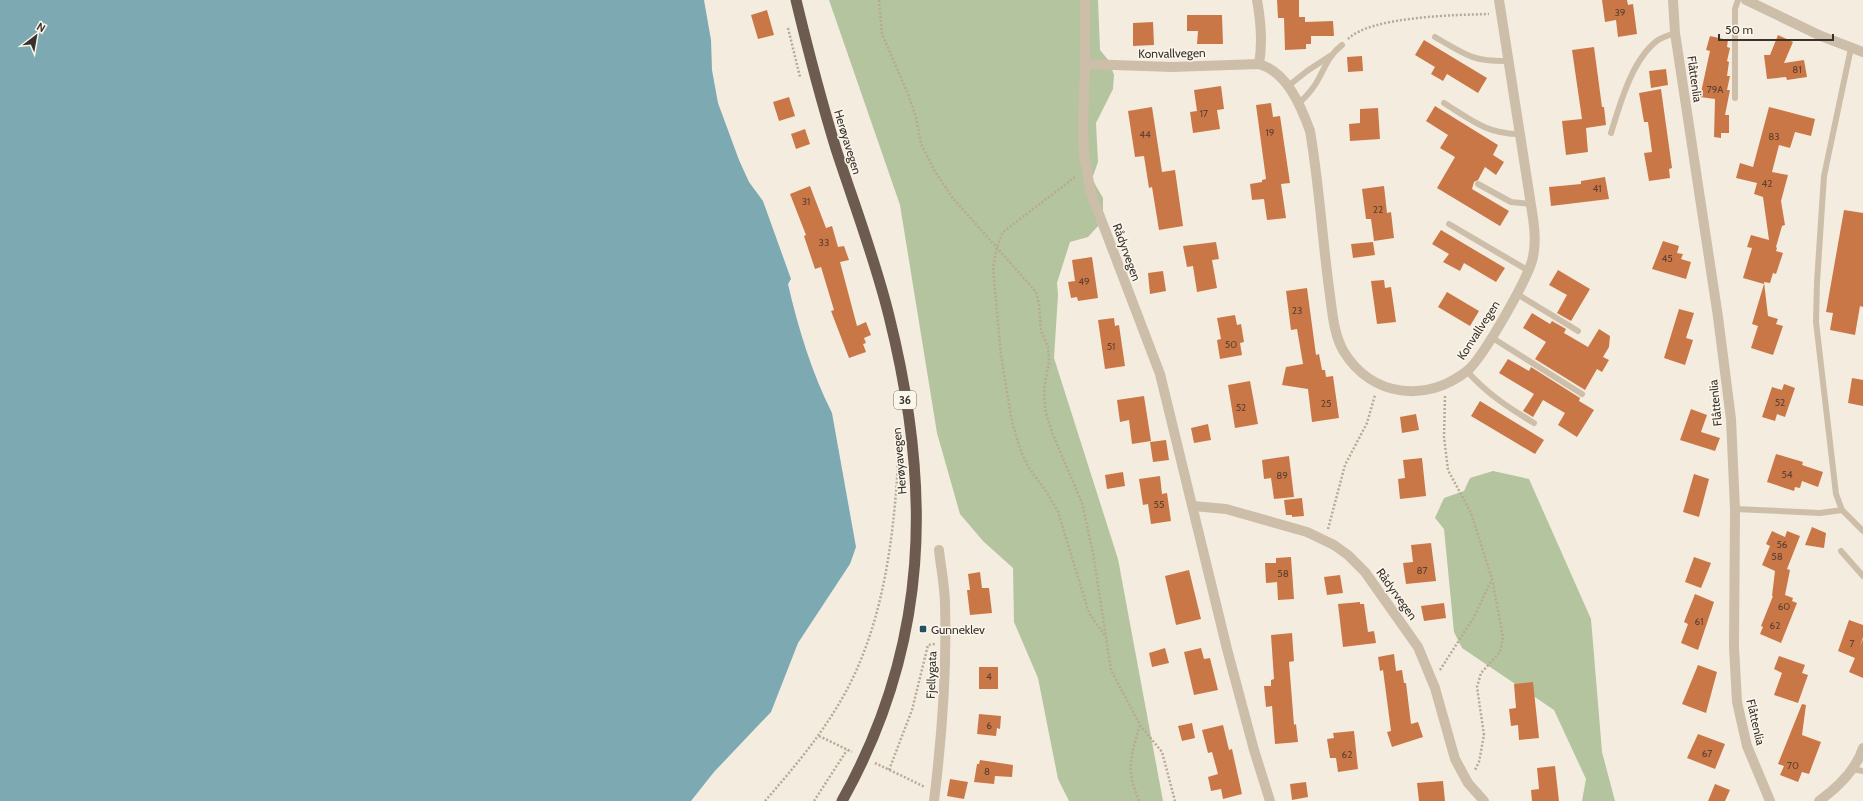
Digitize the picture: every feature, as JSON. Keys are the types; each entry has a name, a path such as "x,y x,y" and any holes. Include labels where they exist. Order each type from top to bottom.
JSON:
{"highway":[{"name":"Herøyavegen","path":"796,0 819,92 889,315 905,397 915,472 917,538 912,601 899,663 891,691 864,758 842,801"}],"street":[{"name":"Rådyrvegen","path":"1085,0 1083,129 1091,193 1160,374 1254,750 1270,801"},
{"path":"1257,0 1261,26 1262,48 1259,64"},
{"name":"Konvallvegen","path":"1085,64 1172,67 1259,64 1270,68 1299,103 1310,131 1317,171 1328,281 1337,336 1343,351 1351,363 1364,376 1378,385 1412,392 1430,390 1445,384 1467,371 1477,359 1517,294 1528,271 1536,240 1499,0"},
{"name":"Flåttenlia","path":"1673,0 1675,33 1731,418 1735,509 1734,647 1737,702 1747,746 1770,801"},
{"path":"1746,0 1851,48 1863,52"},
{"name":"Rådyrvegen","path":"1193,506 1226,509 1307,532 1326,541 1348,555 1365,572 1418,647 1435,688 1455,759 1468,783 1484,801"},
{"name":"Fjellygata","path":"935,796 944,704 946,643 945,603 939,550"},
{"path":"1819,801 1843,780 1852,769 1863,748"}],"lane":[{"path":"1735,98 1735,8 1738,0"},
{"path":"1611,133 1627,83 1649,48 1659,39 1675,33"},
{"path":"1436,36 1472,58 1488,61 1508,61"},
{"path":"1287,87 1307,71 1330,56 1342,44"},
{"path":"1851,48 1824,176 1816,322 1823,388 1828,413 1836,494 1842,510 1863,531"},
{"path":"1299,103 1313,88 1330,56"},
{"path":"1444,103 1489,131 1503,134 1520,134"},
{"path":"1478,184 1511,202 1531,204"},
{"path":"1449,224 1528,271"},
{"path":"1517,294 1578,331"},
{"path":"1491,337 1582,394"},
{"path":"1467,371 1477,383 1504,405 1534,423"},
{"path":"1735,509 1820,514 1842,510"},
{"path":"1841,551 1863,576"},
{"path":"1852,769 1863,771"}],"path":[{"path":"879,0 882,34 908,94 924,150 934,170 952,197 1036,292 1039,304 1041,331 1048,347 1049,362 1044,389 1045,410 1053,435 1082,503 1093,553 1111,670 1140,725 1162,752 1175,801"},
{"path":"1342,44 1353,34 1364,29 1399,21 1442,15 1501,14"},
{"path":"787,23 795,62 802,83"},
{"path":"1087,169 1003,232 997,247 993,268 1002,355 1012,422 1021,452 1029,468 1046,491 1058,512 1089,613 1106,638"},
{"path":"1445,384 1444,437 1448,470 1470,513 1492,579 1503,637 1500,652 1482,673 1477,687 1484,735 1479,762 1468,783"},
{"path":"1326,541 1345,465 1367,423 1378,385"},
{"path":"765,801 819,736 841,702 875,621 890,553 896,493 896,432"},
{"path":"1429,674 1440,671 1474,617 1492,579"},
{"path":"889,770 912,710 928,645 946,643"},
{"path":"1139,801 1130,771 1131,755 1140,725"},
{"path":"819,736 889,770 935,796"},
{"path":"814,801 847,750"}],"green space":[{"path":"829,0 1098,0 1100,50 1109,61 1114,75 1113,89 1096,123 1098,162 1092,179 1103,198 1103,213 1098,226 1088,237 1070,242 1057,283 1058,295 1054,358 1118,559 1163,801 1069,801 1058,779 1038,678 1014,622 1013,568 983,541 960,514 937,433 900,205"},
{"path":"1493,471 1529,479 1591,619 1602,752 1615,801 1582,801 1586,779 1554,710 1462,648 1454,632 1444,529 1435,518 1444,498 1464,491 1470,478"}],"water":[{"path":"0,0 704,0 711,40 712,70 718,103 739,160 749,182 763,201 791,279 788,284 801,334 818,382 832,413 856,547 850,564 798,643 771,712 714,772 691,801 0,801"}],"building":[{"path":"1277,0 1299,0 1299,17 1305,17 1305,22 1333,21 1334,36 1311,36 1311,44 1306,44 1306,49 1285,50 1284,18 1278,18"},
{"path":"1602,0 1627,0 1628,5 1633,4 1637,34 1618,37 1616,20 1605,22"},
{"path":"767,10 774,35 758,39 751,15"},
{"path":"1187,15 1222,15 1223,44 1197,44 1198,31 1187,31"},
{"path":"1153,22 1154,45 1133,46 1133,23"},
{"path":"1778,35 1793,42 1784,63 1804,60 1807,77 1787,80 1786,77 1767,79 1764,55 1770,55"},
{"path":"1710,36 1728,40 1727,47 1730,48 1727,61 1729,62 1727,76 1730,76 1727,90 1730,90 1725,115 1729,115 1729,133 1721,133 1721,138 1714,137 1715,99 1700,97 1710,51 1706,50"},
{"path":"1424,40 1487,78 1478,93 1447,74 1443,81 1431,74 1435,67 1415,55"},
{"path":"1594,47 1602,107 1604,107 1606,125 1586,128 1588,152 1566,155 1562,121 1582,119 1572,50"},
{"path":"1362,56 1363,71 1348,72 1347,57"},
{"path":"1666,69 1668,85 1651,88 1649,71"},
{"path":"1221,86 1224,109 1217,110 1220,129 1193,133 1190,112 1197,111 1194,90"},
{"path":"1661,89 1672,168 1669,169 1670,178 1649,181 1644,153 1652,152 1648,122 1644,122 1639,93"},
{"path":"789,97 795,116 779,121 773,102"},
{"path":"1271,103 1273,117 1280,116 1290,183 1281,184 1286,218 1267,220 1264,199 1252,200 1250,184 1262,182 1262,180 1266,179 1256,105"},
{"path":"1435,106 1498,145 1493,155 1504,162 1496,175 1485,167 1478,180 1474,182 1472,189 1509,211 1500,226 1437,188 1455,157 1440,148 1448,135 1426,121"},
{"path":"1152,107 1162,172 1175,170 1183,226 1159,230 1152,187 1149,188 1144,156 1135,157 1128,111"},
{"path":"1769,107 1815,119 1811,136 1795,132 1790,148 1779,145 1772,172 1788,175 1781,201 1785,225 1782,226 1776,247 1776,251 1783,253 1776,274 1773,273 1770,283 1764,282 1768,316 1778,319 1776,324 1783,326 1773,355 1751,348 1758,326 1752,324 1764,284 1743,278 1752,248 1747,247 1751,235 1769,240 1763,197 1754,194 1757,183 1736,178 1740,163 1753,167"},
{"path":"1378,108 1380,139 1350,141 1349,124 1360,123 1360,109"},
{"path":"805,129 810,144 796,149 791,134"},
{"path":"1605,177 1609,199 1551,206 1549,187 1581,184 1581,181"},
{"path":"810,186 826,228 832,226 838,247 844,246 849,260 840,262 857,326 866,322 871,335 864,338 866,343 863,344 866,352 849,358 831,311 834,310 821,267 815,269 804,236 806,235 790,194"},
{"path":"1384,186 1387,213 1391,212 1394,238 1374,241 1371,219 1366,219 1362,189"},
{"path":"1844,210 1863,213 1863,307 1860,306 1855,335 1830,330 1833,313 1826,312"},
{"path":"1441,230 1505,268 1496,282 1464,263 1460,271 1443,262 1449,254 1432,244"},
{"path":"1663,241 1679,246 1677,253 1683,254 1681,259 1691,262 1686,279 1652,269"},
{"path":"1216,242 1219,259 1212,260 1217,288 1197,292 1193,266 1187,267 1183,246"},
{"path":"1373,242 1375,255 1353,258 1351,244"},
{"path":"1092,257 1098,298 1078,301 1077,297 1071,298 1068,282 1075,281 1072,260"},
{"path":"1558,270 1590,289 1571,321 1557,313 1567,295 1549,285"},
{"path":"1163,271 1166,291 1150,294 1148,273"},
{"path":"1384,280 1385,288 1391,287 1396,322 1377,324 1371,281"},
{"path":"1307,288 1316,355 1319,354 1322,370 1325,370 1326,377 1333,376 1339,418 1312,422 1308,389 1282,385 1286,367 1303,364 1297,329 1291,330 1286,291"},
{"path":"1447,292 1479,311 1470,326 1438,307"},
{"path":"1679,309 1694,313 1686,338 1693,340 1685,365 1664,358"},
{"path":"1532,313 1550,324 1552,321 1566,329 1564,333 1588,347 1599,329 1610,336 1609,347 1603,357 1609,360 1602,372 1597,369 1585,390 1535,359 1546,342 1523,328"},
{"path":"1235,315 1237,325 1241,324 1244,342 1240,343 1242,355 1220,359 1217,340 1221,339 1217,318"},
{"path":"1114,318 1115,326 1119,325 1125,366 1105,369 1098,320"},
{"path":"1508,359 1529,371 1531,367 1580,398 1579,401 1594,410 1577,437 1558,425 1565,413 1543,400 1533,417 1523,411 1534,394 1499,373"},
{"path":"1852,378 1863,380 1863,406 1848,403"},
{"path":"1250,381 1258,424 1235,428 1228,385"},
{"path":"1784,384 1795,388 1785,417 1777,414 1775,421 1762,417 1772,387 1782,390"},
{"path":"1144,396 1151,441 1132,444 1129,420 1120,422 1117,400"},
{"path":"1480,401 1544,440 1535,454 1471,416"},
{"path":"1691,409 1707,415 1701,432 1720,438 1715,451 1680,440"},
{"path":"1416,414 1419,430 1402,433 1400,417"},
{"path":"1208,424 1211,440 1194,443 1191,428"},
{"path":"1166,440 1169,460 1153,462 1150,442"},
{"path":"1776,454 1803,462 1802,465 1823,472 1818,487 1802,481 1800,488 1795,487 1794,491 1767,482"},
{"path":"1289,456 1294,497 1274,499 1271,478 1264,479 1262,460"},
{"path":"1422,458 1426,496 1400,499 1398,479 1405,478 1403,460"},
{"path":"1123,472 1125,486 1107,489 1105,475"},
{"path":"1694,474 1709,479 1699,517 1683,512"},
{"path":"1160,476 1162,494 1167,493 1171,521 1151,524 1148,504 1143,505 1139,479"},
{"path":"1302,498 1304,516 1292,517 1292,515 1286,515 1284,500"},
{"path":"1812,527 1826,533 1824,548 1805,545"},
{"path":"1772,531 1785,537 1787,531 1800,536 1787,569 1790,570 1785,595 1793,598 1792,601 1797,603 1781,643 1760,634 1763,627 1761,626 1773,596 1775,571 1762,565 1770,546 1766,544"},
{"path":"1431,543 1436,581 1406,584 1403,563 1413,562 1411,545"},
{"path":"1291,557 1294,599 1278,600 1277,582 1266,583 1265,563 1276,563 1276,558"},
{"path":"1694,557 1711,563 1701,588 1685,582"},
{"path":"1189,570 1201,619 1176,625 1165,576"},
{"path":"980,572 982,588 989,588 992,613 970,615 967,590 970,590 968,574"},
{"path":"1340,575 1343,593 1327,595 1324,577"},
{"path":"1695,594 1714,602 1698,650 1681,643 1688,624 1684,622"},
{"path":"1360,602 1360,604 1364,604 1368,632 1374,631 1376,643 1343,647 1338,604"},
{"path":"1444,603 1446,618 1424,621 1421,606"},
{"path":"1849,620 1863,625 1863,637 1860,647 1863,639 1863,678 1849,672 1855,658 1838,651"},
{"path":"1292,633 1294,661 1289,662 1294,725 1296,724 1298,742 1275,744 1272,706 1266,707 1264,686 1271,686 1271,680 1274,679 1271,635"},
{"path":"1165,648 1169,663 1152,667 1149,653"},
{"path":"1201,648 1204,659 1210,658 1218,690 1194,695 1184,652"},
{"path":"1394,654 1396,671 1402,670 1404,683 1406,683 1411,724 1418,722 1423,737 1392,747 1387,732 1391,731 1383,670 1380,671 1378,657"},
{"path":"1779,656 1805,665 1802,673 1808,675 1798,703 1774,695 1782,673 1774,669"},
{"path":"1698,665 1717,672 1706,713 1682,704"},
{"path":"979,667 998,667 998,689 979,689"},
{"path":"1533,682 1539,738 1519,740 1518,725 1511,726 1509,709 1516,708 1514,684"},
{"path":"1802,704 1806,705 1802,735 1821,742 1809,774 1802,772 1798,782 1780,775 1784,766 1778,764"},
{"path":"979,714 1001,716 1000,729 997,728 996,736 977,734"},
{"path":"1192,723 1195,738 1182,741 1178,726"},
{"path":"1223,725 1229,750 1232,749 1242,794 1223,799 1221,789 1211,791 1208,777 1218,774 1212,752 1208,753 1202,730"},
{"path":"1354,731 1358,769 1338,772 1336,758 1330,758 1327,739 1334,738 1333,733"},
{"path":"1698,734 1725,744 1715,769 1687,758"},
{"path":"980,760 1013,765 1012,777 995,776 994,784 974,782 977,764 979,764"},
{"path":"1555,766 1559,801 1532,801 1531,790 1539,789 1537,768"},
{"path":"950,779 968,782 964,799 947,796"},
{"path":"1443,781 1445,801 1419,801 1417,783"},
{"path":"1306,782 1308,797 1292,800 1290,784"},
{"path":"1715,784 1730,790 1725,801 1708,801"}],"place":[{"name":"Gunneklev","path":"923,629"}]}
